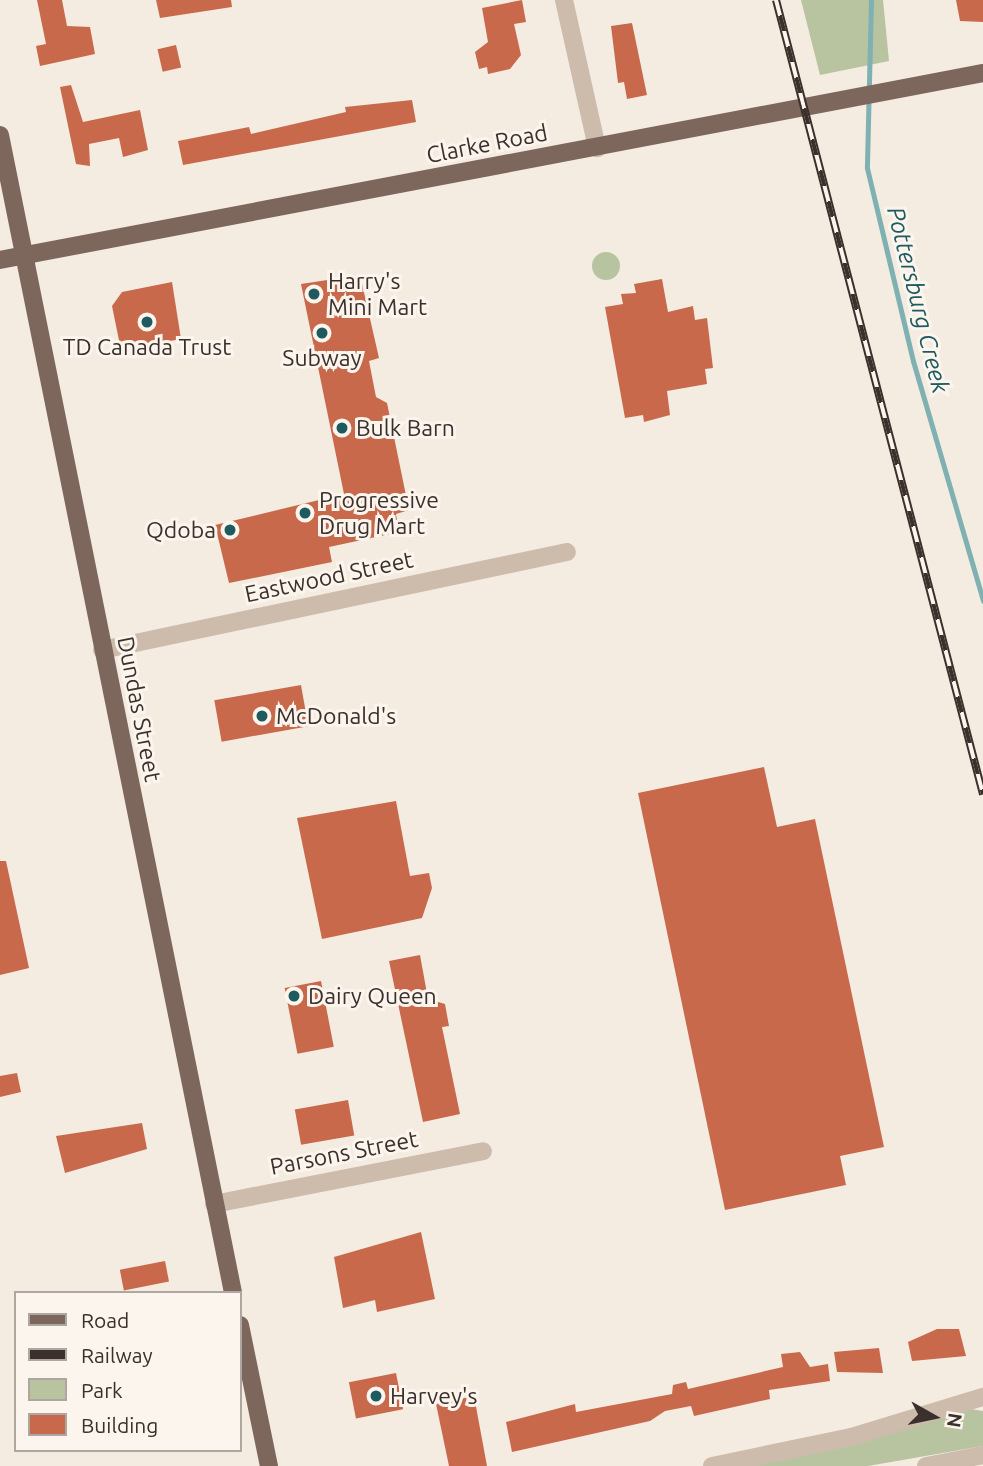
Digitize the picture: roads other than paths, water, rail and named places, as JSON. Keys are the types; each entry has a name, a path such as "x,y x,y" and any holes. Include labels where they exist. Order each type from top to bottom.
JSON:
{"main road":[{"name":"Clarke Road","path":"0,260 983,73"},
{"name":"Dundas Street","path":"0,135 22,256 233,1291"},
{"path":"242,1334 270,1466"}],"street":[{"path":"564,0 597,148"},
{"name":"Eastwood Street","path":"102,650 567,552"},
{"name":"Parsons Street","path":"214,1204 483,1151"},
{"path":"712,1466 851,1437 983,1397"},
{"path":"926,1466 983,1455"}],"waterway":[{"name":"Pottersburg Creek","path":"871,0 867,168 913,361 983,601"}],"railway":[{"path":"776,0 983,794"}],"place":[{"name":"Harry's Mini Mart","path":"314,294"},
{"name":"TD Canada Trust","path":"147,322"},
{"name":"Subway","path":"322,333"},
{"name":"Bulk Barn","path":"342,428"},
{"name":"Progressive Drug Mart","path":"305,513"},
{"name":"Qdoba","path":"230,530"},
{"name":"McDonald's","path":"262,716"},
{"name":"Dairy Queen","path":"294,996"},
{"name":"Harvey's","path":"376,1396"}]}
